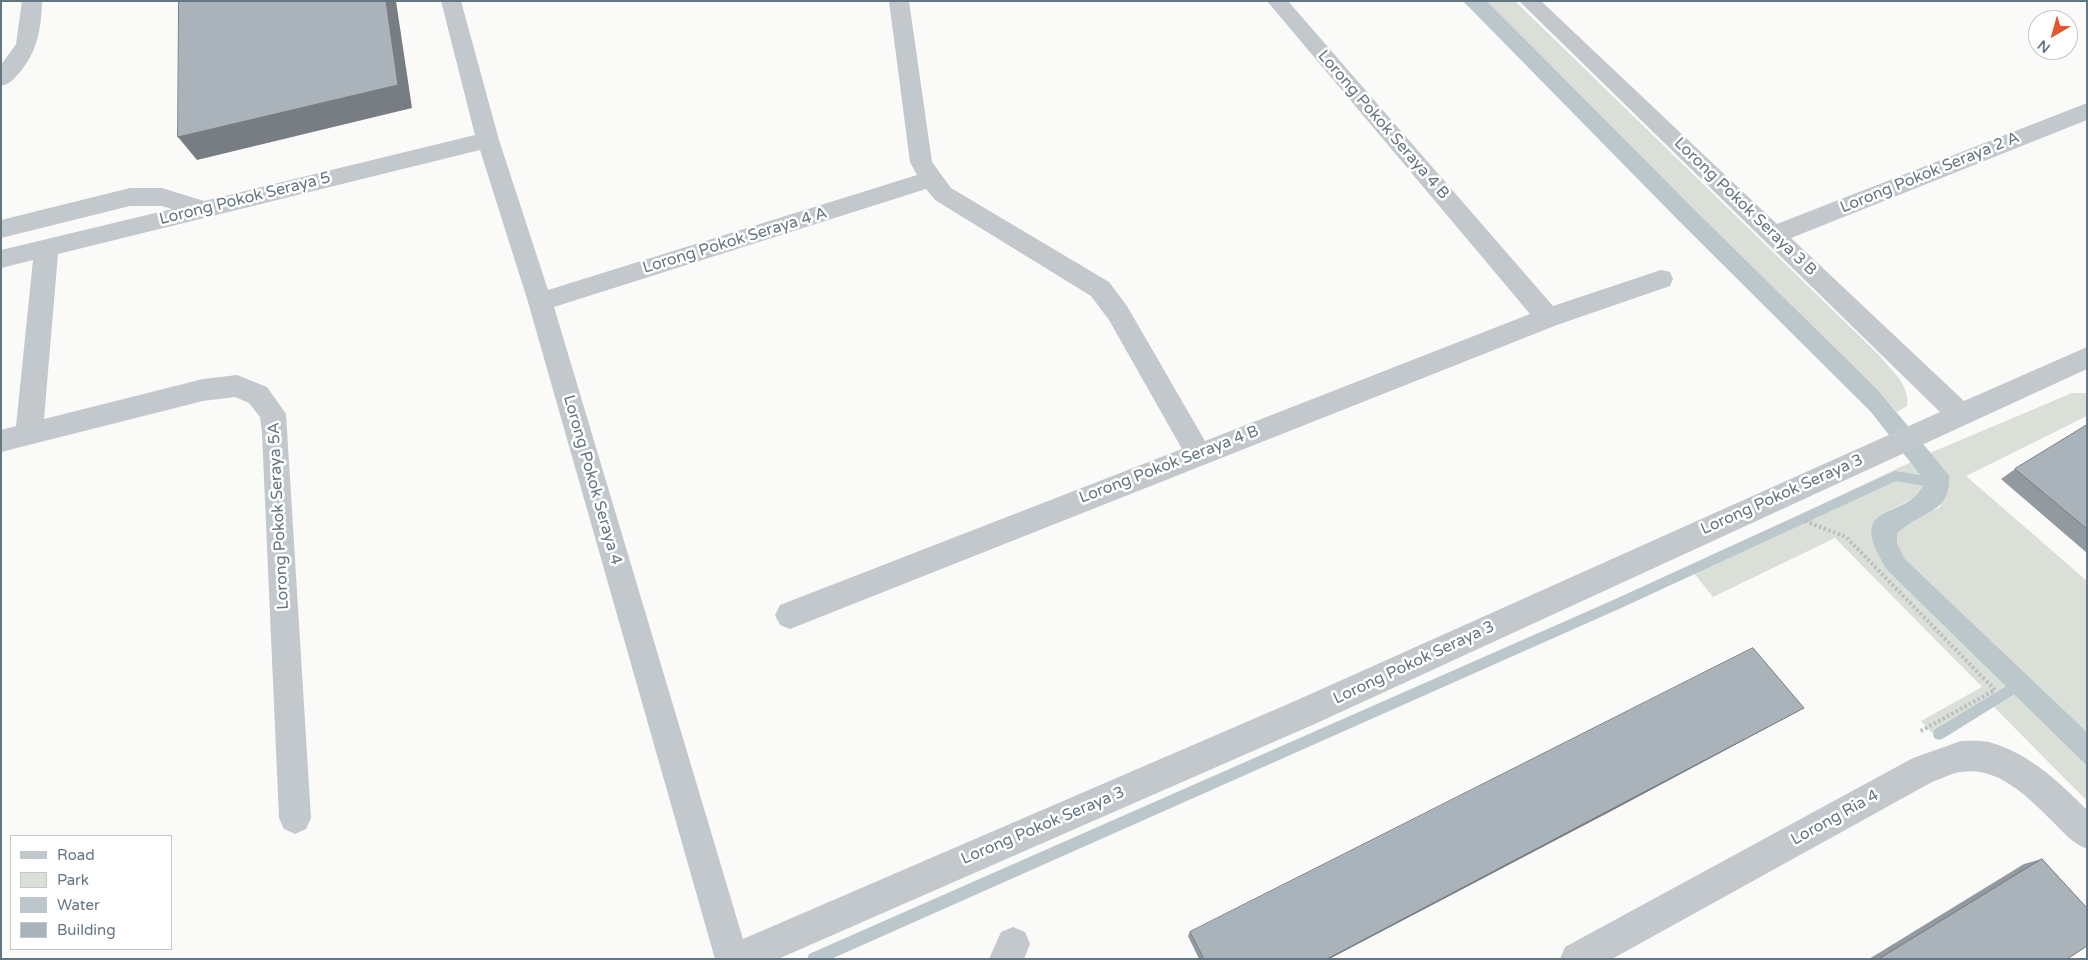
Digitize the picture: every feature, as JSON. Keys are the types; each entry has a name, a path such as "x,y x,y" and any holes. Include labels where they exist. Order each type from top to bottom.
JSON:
{"street":[{"path":"1,79 14,66 27,46 32,1"},
{"name":"Lorong Pokok Seraya 4","path":"451,1 488,140 540,302 732,959"},
{"path":"899,1 921,162 930,179 943,194 1100,289 1118,313 1198,453"},
{"name":"Lorong Pokok Seraya 4 B","path":"1277,1 1548,318"},
{"name":"Lorong Pokok Seraya 3 B","path":"1529,1 1960,414"},
{"name":"Lorong Pokok Seraya 2 A","path":"1774,234 2087,111"},
{"name":"Lorong Pokok Seraya 5","path":"1,259 488,140"},
{"name":"Lorong Pokok Seraya 4 A","path":"540,302 930,179"},
{"path":"1,228 130,197 162,197 202,209"},
{"path":"29,433 46,248"},
{"name":"Lorong Pokok Seraya 4 B","path":"790,615 1198,453 1548,318 1660,278"},
{"name":"Lorong Pokok Seraya 3","path":"737,959 1306,712 2087,357"},
{"name":"Lorong Pokok Seraya 5A","path":"1,441 203,390 237,386 258,395 273,414 276,433 295,818"},
{"name":"Lorong Ria 4","path":"1577,959 1924,769 1961,756 1991,758 2019,771 2087,832"}],"path":[{"path":"1807,523 1846,537 1995,690 1919,732"}],"green space":[{"path":"1487,1 1515,1 1880,356 1903,385 1906,391 1907,406 1897,412 1877,389"},
{"path":"2072,393 2087,393 2087,416 1966,476 2087,581 2087,732 1905,559 1897,543 1897,534 1905,525 1940,507 1949,475 1930,453"},
{"path":"1911,462 1925,481 1921,490 1908,501 1885,513 1871,527 1888,571 2087,766 2087,801 1987,700 1932,733 1921,721 1982,687 1835,538 1713,597 1689,567"}],"water":[{"path":"1463,1 1487,1 1877,389 1949,475 1945,498 1932,511 1914,521 1897,534 1897,543 1905,559 2087,732 2087,766 1888,571 1875,547 1871,531 1875,521 1883,514 1906,503 1917,494 1925,481 1871,412 1680,222"}],"building":[{"path":"179,1 386,1 398,85 178,137"},
{"path":"2087,425 2087,529 2015,469"},
{"path":"1753,648 1804,708 1327,959 1204,959 1190,932"},
{"path":"2042,859 2087,908 2087,946 2067,959 1879,959"}],"waterway":[{"path":"814,959 1615,605 1895,476 1938,483"},
{"path":"1939,734 2020,684"}]}
